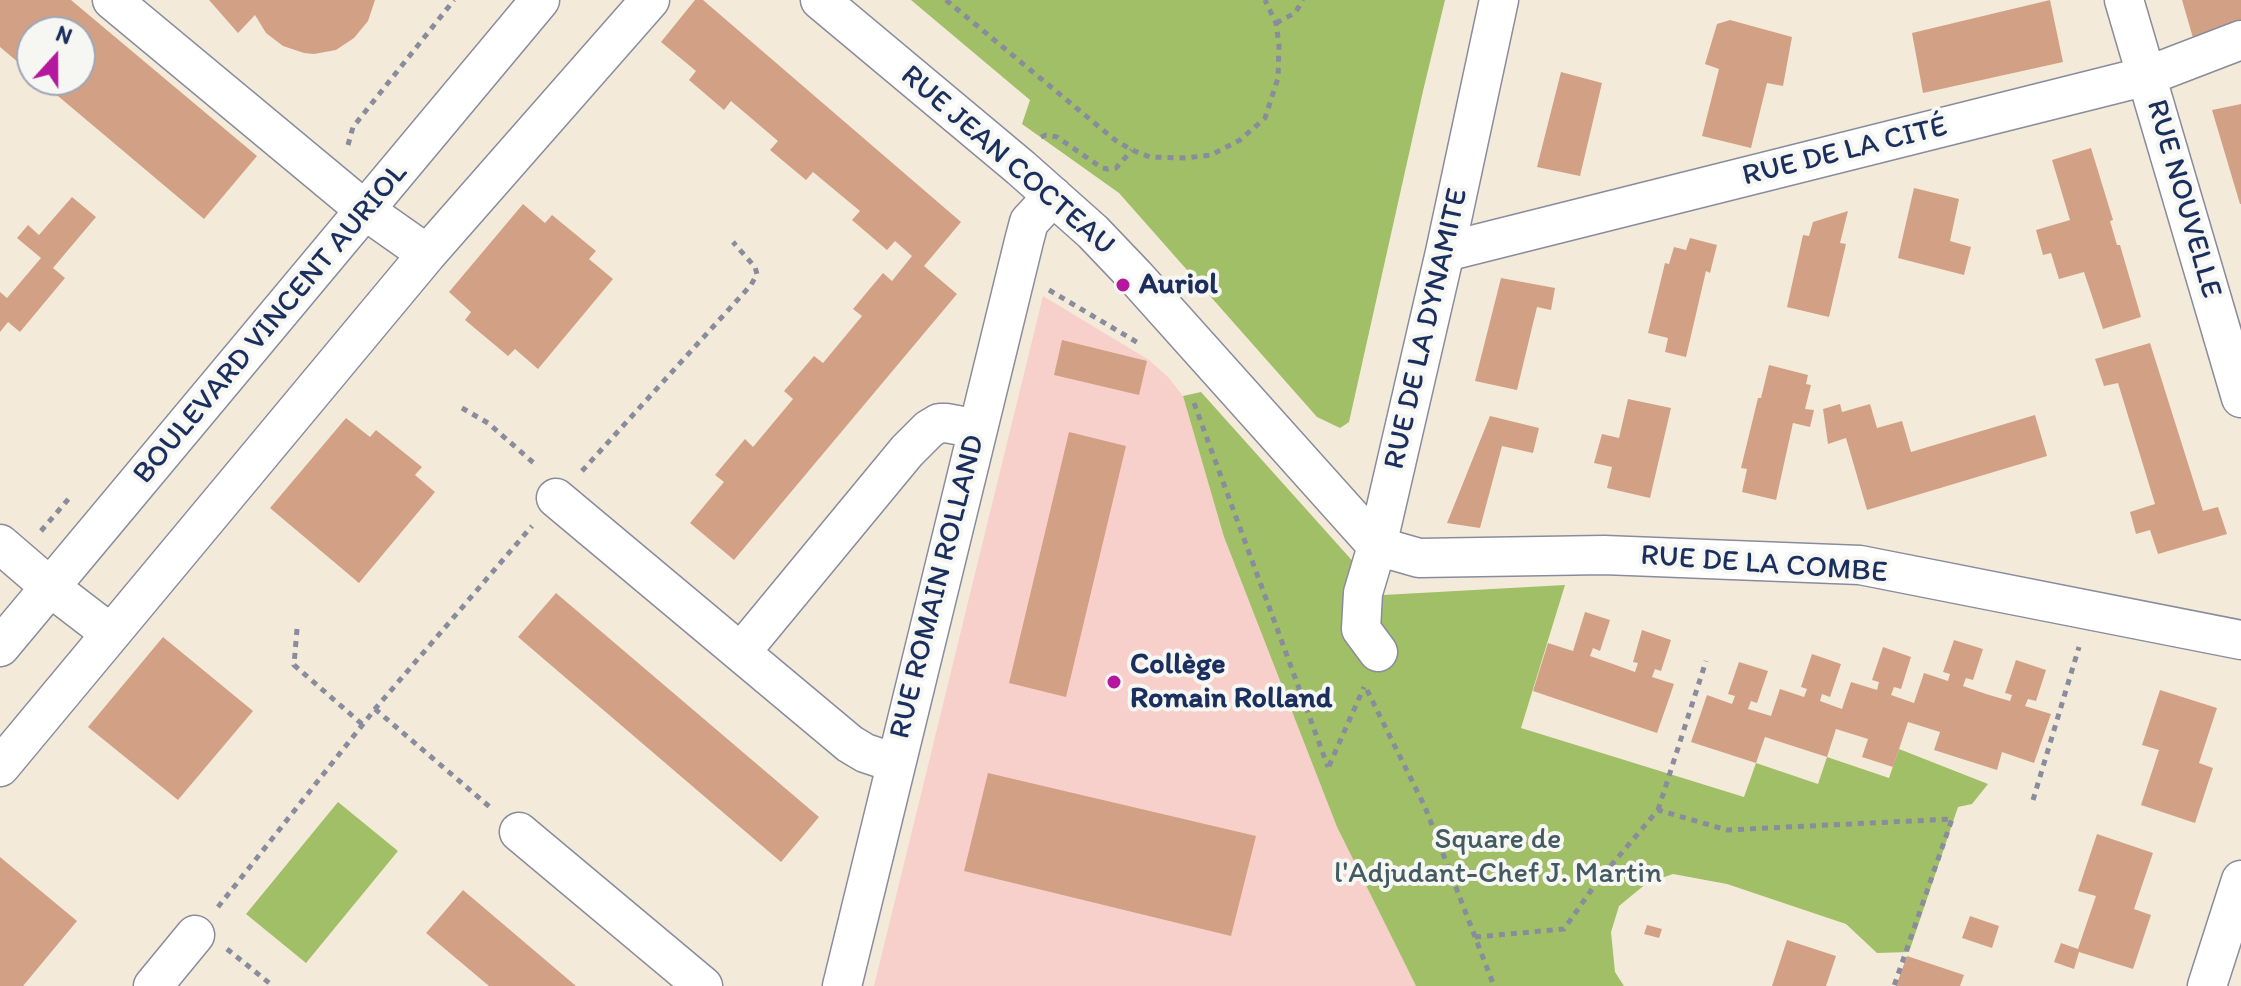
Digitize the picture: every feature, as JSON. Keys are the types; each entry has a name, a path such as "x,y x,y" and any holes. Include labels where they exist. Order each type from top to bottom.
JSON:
{"street":[{"path":"112,0 366,211 427,254"},
{"name":"BOULEVARD VINCENT AURIOL","path":"0,647 540,0"},
{"path":"0,767 427,254 650,0"},
{"name":"RUE JEAN COCTEAU","path":"820,0 1093,232 1377,546"},
{"name":"RUE DE LA DYNAMITE","path":"1378,652 1361,629 1363,593 1377,546 1445,252 1499,0"},
{"name":"RUE NOUVELLE","path":"2124,0 2241,398"},
{"name":"RUE DE LA CITÉ","path":"1445,252 2147,76 2241,40"},
{"name":"RUE ROMAIN ROLLAND","path":"842,986 1029,222 1053,196"},
{"path":"741,652 907,451 929,429 939,423 978,429"},
{"path":"560,494 850,744 865,753 895,763"},
{"name":"RUE DE LA COMBE","path":"1377,546 1419,558 1604,555 1860,565 2241,640"},
{"path":"9,551 110,633"},
{"path":"519,832 703,986"},
{"path":"2207,986 2241,880"},
{"path":"153,986 198,932"}],"path":[{"path":"335,185 353,127 454,0"},
{"path":"946,0 1115,140 1150,157 1186,158 1211,155 1240,140 1265,118 1278,78 1279,45 1276,23 1265,0"},
{"path":"1276,23 1295,13 1303,0"},
{"path":"1021,168 1041,137 1046,135 1057,137 1102,168 1116,168 1132,150"},
{"path":"273,986 198,932 375,709 560,494 751,285 757,274 755,267 733,242"},
{"path":"1017,272 1143,345"},
{"path":"1191,394 1328,767 1365,685 1425,807 1494,986"},
{"path":"462,408 488,423 560,494"},
{"path":"9,551 79,486"},
{"path":"2033,800 2090,610"},
{"path":"297,629 294,665 363,725"},
{"path":"1475,937 1564,929 1597,882 1658,810 1706,661"},
{"path":"375,709 519,832"},
{"path":"1658,810 1727,830 1952,819 1894,986"}],"shaded area":[{"name":"Collège Romain Rolland","path":"1043,296 1149,360 1183,396 1224,537 1337,827 1416,986 874,986"}],"green space":[{"path":"911,0 1445,0 1349,422 1340,428 1317,417 1119,193 1022,124 1030,100"},
{"name":"Square de l'Adjudant-Chef J. Martin","path":"1201,392 1383,595 1565,585 1521,728 1744,797 1756,763 1818,784 1827,757 1889,778 1899,749 1988,784 1972,804 1958,807 1909,952 1877,953 1846,924 1727,884 1673,874 1647,883 1619,906 1611,932 1615,972 1624,986 1416,986 1337,827 1224,537 1183,396"},
{"path":"338,802 398,851 306,963 246,914"}],"building":[{"path":"0,0 71,0 90,16 16,16 16,60 0,47"},
{"path":"209,0 375,0 368,21 354,38 336,50 314,54 283,46 266,33 255,15 238,33"},
{"path":"695,0 703,0 961,222 924,266 957,294 734,560 690,523 724,482 715,475 745,439 753,447 793,399 784,391 814,356 823,363 862,316 853,309 883,273 892,281 912,256 895,241 887,250 852,220 860,211 813,172 806,180 770,150 778,141 731,101 724,110 689,80 696,71 661,42"},
{"path":"2050,0 2063,62 1923,93 1912,33"},
{"path":"2182,0 2241,0 2241,24 2193,38"},
{"path":"1730,20 1792,37 1783,86 1767,83 1751,148 1702,136 1719,69 1705,64 1717,24"},
{"path":"96,21 257,156 204,219 58,96 96,96"},
{"path":"1561,72 1602,83 1580,176 1537,167"},
{"path":"2241,104 2241,204 2240,204 2212,110"},
{"path":"2091,148 2113,220 2110,221 2117,245 2120,245 2141,317 2103,329 2084,272 2059,279 2051,253 2043,255 2036,230 2070,220 2052,160"},
{"path":"1914,188 1959,199 1950,241 1971,247 1964,275 1898,258"},
{"path":"72,197 96,217 53,268 65,278 20,332 8,322 0,332 0,292 7,298 41,258 17,238 28,225 39,235"},
{"path":"523,204 545,223 552,215 596,251 589,259 613,279 538,369 515,349 508,356 465,320 471,312 449,292"},
{"path":"1848,211 1840,243 1846,244 1829,317 1787,307 1803,235 1809,236 1813,222"},
{"path":"1690,238 1717,245 1710,273 1706,271 1686,357 1665,352 1668,338 1648,333 1665,263 1669,264 1674,247 1686,250"},
{"path":"1501,278 1555,288 1551,310 1537,307 1517,390 1475,381"},
{"path":"1062,340 1147,361 1139,395 1054,375"},
{"path":"2150,343 2203,511 2218,507 2227,534 2158,554 2150,530 2136,534 2130,512 2155,504 2118,383 2104,386 2095,359"},
{"path":"1769,365 1808,375 1806,384 1811,385 1805,409 1814,410 1810,427 1793,423 1776,500 1742,492 1747,469 1741,468"},
{"path":"1628,399 1671,408 1650,498 1607,488 1612,467 1594,463 1602,434 1619,438"},
{"path":"1840,404 1842,412 1870,404 1877,428 1902,421 1911,452 2035,415 2047,456 1867,510 1846,438 1828,444 1823,409"},
{"path":"1490,416 1539,428 1533,453 1502,446 1480,528 1447,523"},
{"path":"346,418 370,437 376,430 422,467 415,475 435,492 359,583 270,508"},
{"path":"1069,432 1126,446 1066,697 1009,683"},
{"path":"556,593 819,817 781,862 518,637"},
{"path":"1585,612 1610,620 1600,651 1593,648 1590,656 1635,672 1638,663 1633,662 1642,630 1671,640 1661,671 1655,669 1652,677 1674,684 1657,733 1533,691 1548,643 1573,651"},
{"path":"163,637 253,711 178,800 88,727"},
{"path":"1954,640 1983,649 1973,680 1966,678 1963,686 1986,694 2010,701 2012,695 2005,693 2016,660 2046,670 2036,701 2028,699 2025,706 2051,714 2034,763 2002,752 1997,770 1934,750 1940,732 1908,722 1893,767 1862,757 1868,739 1836,729 1827,757 1765,737 1756,763 1691,742 1707,695 1732,704 1735,696 1728,694 1739,662 1768,671 1757,703 1751,701 1748,709 1771,716 1780,689 1804,697 1807,689 1801,687 1812,654 1841,664 1830,697 1822,694 1820,701 1842,709 1851,682 1877,690 1879,682 1872,680 1883,647 1911,657 1901,689 1894,687 1891,695 1914,703 1924,673 1948,681 1950,674 1943,672"},
{"path":"2160,690 2217,708 2199,763 2213,768 2195,823 2141,805 2159,750 2142,745"},
{"path":"988,773 1256,836 1231,936 964,871"},
{"path":"2097,834 2153,853 2134,909 2151,915 2133,969 2079,952 2074,969 2054,962 2061,943 2078,949 2096,896 2078,891"},
{"path":"0,857 77,921 23,986 0,986"},
{"path":"463,890 576,986 489,986 426,933"},
{"path":"1970,916 1999,926 1992,948 1962,938"},
{"path":"1647,925 1662,929 1659,938 1644,934"},
{"path":"1787,940 1836,956 1826,986 1772,986"},
{"path":"1907,956 1964,975 1960,986 1896,986"}],"place":[{"name":"Auriol","path":"1123,285"},
{"name":"Collège Romain Rolland","path":"1114,682"}]}
